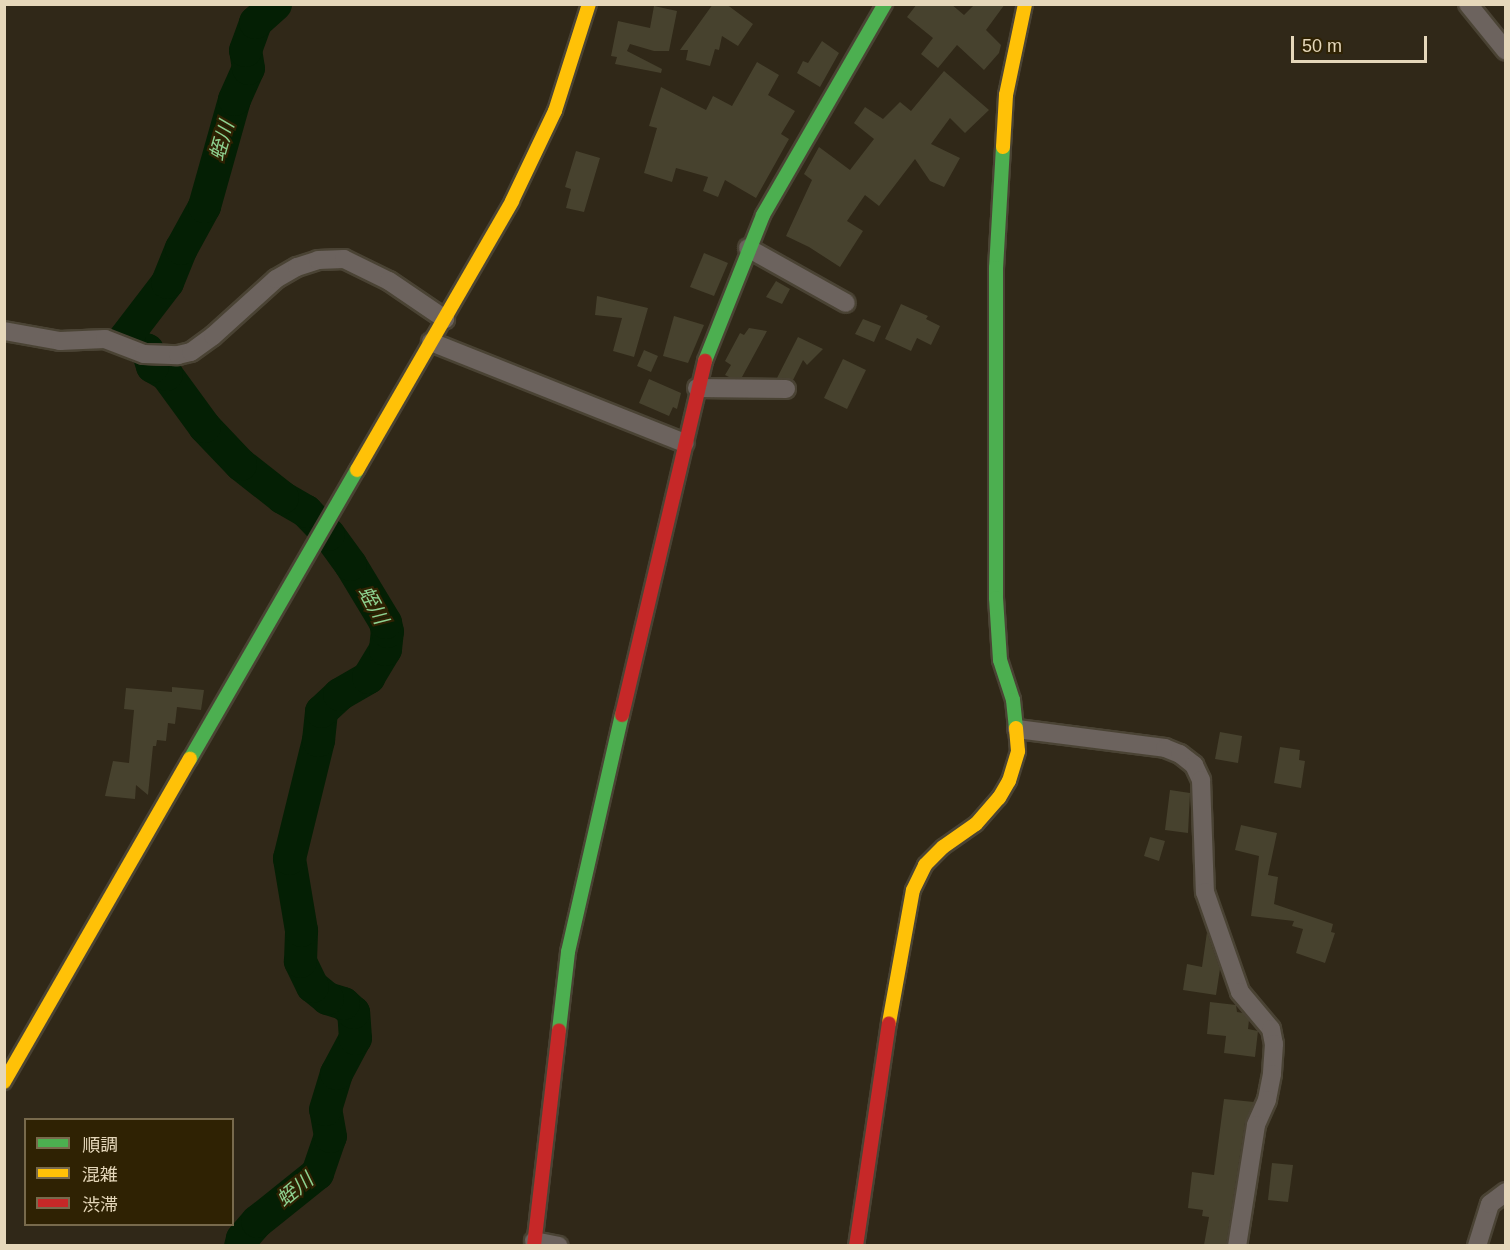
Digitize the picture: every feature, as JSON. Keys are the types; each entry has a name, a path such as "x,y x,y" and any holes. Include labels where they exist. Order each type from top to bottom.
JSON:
{"street":[{"path":"4,1082 512,201 555,111 589,4"},
{"path":"559,1245 534,1243 568,952 697,388 707,353 763,215 885,4"},
{"path":"856,1245 899,958 913,890 925,865 943,847 976,824 999,798 1016,764 1017,729 1012,700 1000,660 996,598 996,268 1006,95 1025,4"},
{"path":"1468,4 1506,51"},
{"path":"748,248 846,303"},
{"path":"4,331 60,341 105,339 150,355 191,352 276,279 297,267 318,260 344,259 389,281 444,319"},
{"path":"431,342 685,442"},
{"path":"697,388 786,389"},
{"path":"1017,729 1165,748 1180,754 1194,765 1201,780 1205,892 1220,930 1239,992 1271,1029 1274,1044 1272,1074 1267,1100 1256,1125 1237,1245"},
{"path":"1477,1245 1490,1204 1506,1192"}],"building":[{"path":"713,4 726,4 753,24 738,46 722,36 719,50 715,49 710,66 686,60 688,50 680,50"},
{"path":"917,4 951,4 964,15 975,4 1005,4 986,30 1001,45 999,53 984,70 957,45 938,68 921,54 933,38 907,17"},
{"path":"654,6 677,11 669,51 654,51 630,44 627,51 662,69 661,73 615,64 617,57 611,56 618,21 650,28"},
{"path":"822,41 839,53 820,87 797,73 803,61 808,63"},
{"path":"757,62 779,75 768,95 795,111 781,134 789,139 756,198 725,180 718,197 703,191 708,177 676,168 672,182 644,173 657,128 649,126 661,87 706,110 713,96 732,106"},
{"path":"944,71 989,110 965,133 950,118 931,144 960,158 944,187 930,181 915,159 879,206 865,195 847,221 863,231 840,267 809,247 786,236 812,180 804,174 819,147 850,170 874,139 854,123 865,107 883,119 900,102 911,111"},
{"path":"576,151 600,158 584,212 566,208 571,189 565,187"},
{"path":"704,253 728,263 714,296 690,287"},
{"path":"776,281 790,289 782,304 766,297"},
{"path":"597,296 648,308 634,357 613,351 622,318 595,315"},
{"path":"901,304 928,316 926,319 940,326 931,345 917,338 911,351 885,339"},
{"path":"674,316 704,325 688,363 663,356"},
{"path":"863,319 881,326 874,342 855,334"},
{"path":"749,328 767,331 742,377 729,377 725,375 731,365 725,361 740,333 744,335"},
{"path":"798,337 823,349 807,365 803,360 793,380 777,378"},
{"path":"644,350 658,356 651,372 637,366"},
{"path":"843,359 866,370 847,409 824,398"},
{"path":"649,379 681,393 677,409 673,407 669,416 639,403"},
{"path":"172,687 204,690 201,710 177,707 175,724 168,723 166,741 157,740 156,746 153,746 148,795 136,785 135,799 105,796 113,761 129,763 134,710 124,709 126,688 172,692"},
{"path":"1220,732 1242,736 1238,763 1215,759"},
{"path":"1280,747 1300,750 1299,760 1305,761 1301,788 1274,783"},
{"path":"1170,790 1190,793 1188,833 1165,830"},
{"path":"1241,825 1277,833 1268,875 1278,877 1274,904 1333,924 1331,932 1335,933 1325,963 1296,953 1303,929 1292,926 1294,921 1251,916 1259,856 1235,850"},
{"path":"1150,837 1165,841 1159,861 1144,856"},
{"path":"1207,932 1220,969 1216,995 1183,990 1187,964 1202,967"},
{"path":"1210,1002 1236,1005 1237,1012 1243,1013 1249,1020 1248,1029 1258,1031 1255,1057 1224,1053 1226,1036 1207,1034"},
{"path":"1224,1099 1254,1102 1245,1123 1226,1245 1204,1245 1209,1217 1202,1216 1203,1210 1188,1208 1192,1172 1214,1175"},
{"path":"1272,1163 1293,1165 1288,1202 1268,1200"}],"waterway":[{"name":"蛭川","path":"240,1246 242,1238 257,1221 317,1173 330,1136 325,1109 336,1073 355,1038 353,1012 343,1003 327,998 312,986 300,961 301,930 289,858 318,740 321,711 339,694 368,677 385,649 387,631 385,622 350,564 328,534 306,511 282,497 240,464 204,426 166,374 152,366 147,350 129,342 125,337 167,282 181,248 204,206 234,99 248,68 245,50 255,22 275,4"}],"traffic: fast":[{"path":"705,361 763,215 885,4"},
{"path":"1003,147 996,268 996,598 1000,660 1013,700 1016,728"},
{"path":"190,759 357,470"},
{"path":"559,1030 568,952 622,715"}],"traffic: slow":[{"path":"357,470 512,201 555,111 589,4"},
{"path":"1003,147 1006,95 1025,4"},
{"path":"889,1023 913,890 925,865 943,847 976,824 999,798 1009,781 1018,751 1016,728"},
{"path":"4,1082 190,759"}],"traffic: jam":[{"path":"622,715 705,361"},
{"path":"856,1246 889,1023"},
{"path":"534,1246 559,1030"}]}
